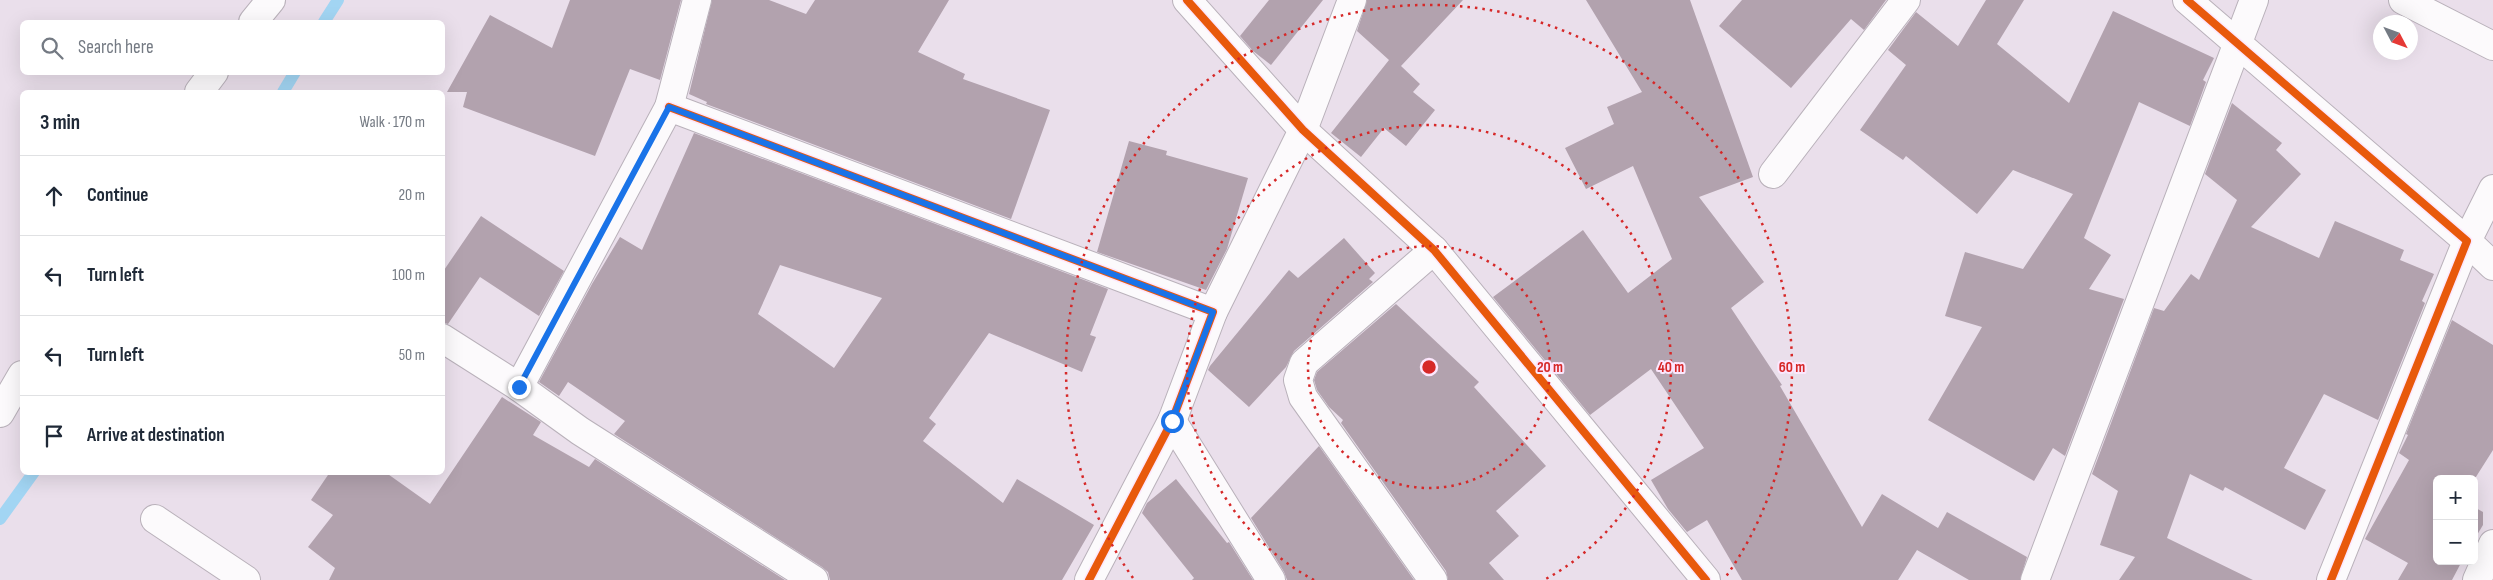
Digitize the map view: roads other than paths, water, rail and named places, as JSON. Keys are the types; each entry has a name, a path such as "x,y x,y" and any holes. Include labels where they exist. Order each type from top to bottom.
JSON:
{"street":[{"path":"255,20 270,0"},
{"path":"519,387 669,107 697,0"},
{"path":"1187,0 1303,130 1434,250 1706,580"},
{"path":"1089,580 1172,421 1213,312 1303,130 1352,0"},
{"path":"1773,174 1906,0"},
{"path":"2187,0 2467,241 2493,266"},
{"path":"2034,580 2254,0"},
{"path":"2403,0 2493,46"},
{"path":"200,90 212,75"},
{"path":"669,107 1213,312"},
{"path":"2331,580 2467,241 2493,189"},
{"path":"1433,580 1303,398 1298,380 1304,362 1434,250"},
{"path":"445,340 519,387 580,431 814,580"},
{"path":"0,413 20,378"},
{"path":"1172,421 1271,580"},
{"path":"155,519 246,580"},
{"path":"2477,580 2493,544"}],"waterway":[{"path":"325,20 338,0"},
{"path":"284,90 293,75"},
{"path":"0,519 32,475"}]}
